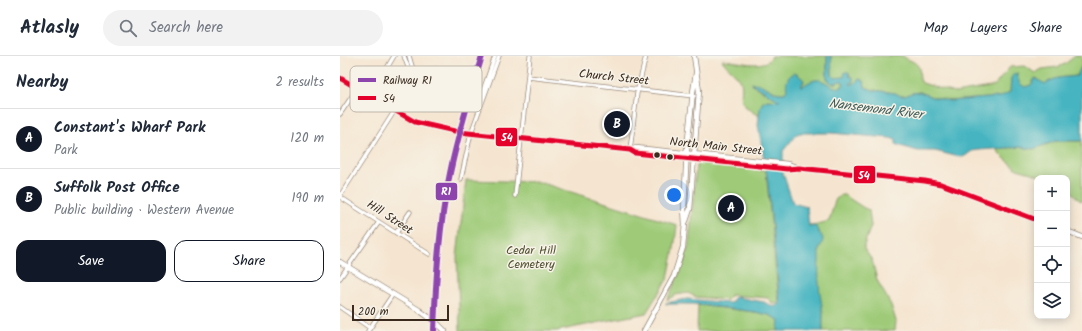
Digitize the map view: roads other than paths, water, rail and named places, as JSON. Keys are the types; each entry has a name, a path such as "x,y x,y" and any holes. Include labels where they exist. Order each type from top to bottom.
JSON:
{"main road":[{"path":"685,224 690,208 698,96 694,56"},
{"path":"644,331 670,284 677,268 683,247 687,156 692,96 696,73"},
{"name":"North Main Street","path":"340,78 350,84"},
{"name":"North Main Street","path":"396,112 419,124 459,132 630,150 635,153 687,156 920,180 941,184 1034,219"},
{"path":"1070,233 1082,237"},
{"path":"340,262 419,310 445,331"}],"street":[{"path":"388,66 394,56"},
{"path":"404,56 407,66"},
{"path":"409,56 411,66"},
{"path":"482,93 495,56"},
{"path":"482,105 499,56"},
{"path":"515,196 530,56"},
{"path":"630,150 638,89 646,56"},
{"name":"Church Street","path":"528,77 698,96"},
{"path":"340,114 350,99"},
{"path":"340,196 393,112"},
{"path":"461,179 471,133 478,113"},
{"name":"Hill Street","path":"340,196 396,234 429,254"},
{"path":"396,234 410,212"},
{"path":"340,278 379,222"},
{"path":"340,307 369,330 393,294"}],"water":[{"name":"Nansemond River","path":"827,56 831,56 832,75 834,78 844,77 845,72 849,72 849,76 853,78 853,82 850,83 851,85 859,79 864,81 865,87 873,90 895,93 901,96 920,92 932,97 950,101 1000,97 1010,92 1011,78 1014,74 1018,73 1017,77 1020,84 1025,87 1031,85 1035,78 1045,84 1057,78 1077,76 1082,65 1082,141 1056,141 1033,149 1021,147 979,150 972,151 965,156 959,157 935,151 918,151 897,145 896,140 890,138 831,133 799,133 783,151 783,173 793,203 807,207 809,226 816,226 823,239 819,251 819,289 823,312 823,331 778,331 779,320 769,315 693,304 666,304 687,299 729,303 736,297 764,302 773,307 780,304 767,176 758,125 760,108 763,102 768,100 780,101 752,83 760,84 776,92 785,93 787,89 787,80 793,73 797,74 804,80 801,87 811,81 819,80 835,87 842,87 844,83 842,81 831,83 827,78"}],"rail line":[{"name":"R1","path":"479,66 482,56"},
{"name":"R1","path":"434,331 443,212 453,158 465,112"}],"place":[{"name":"Suffolk Post Office","path":"617,124"},
{"name":"Constant's Wharf Park","path":"731,208"}],"park label":[{"name":"Cedar Hill Cemetery","path":"531,257"}]}
